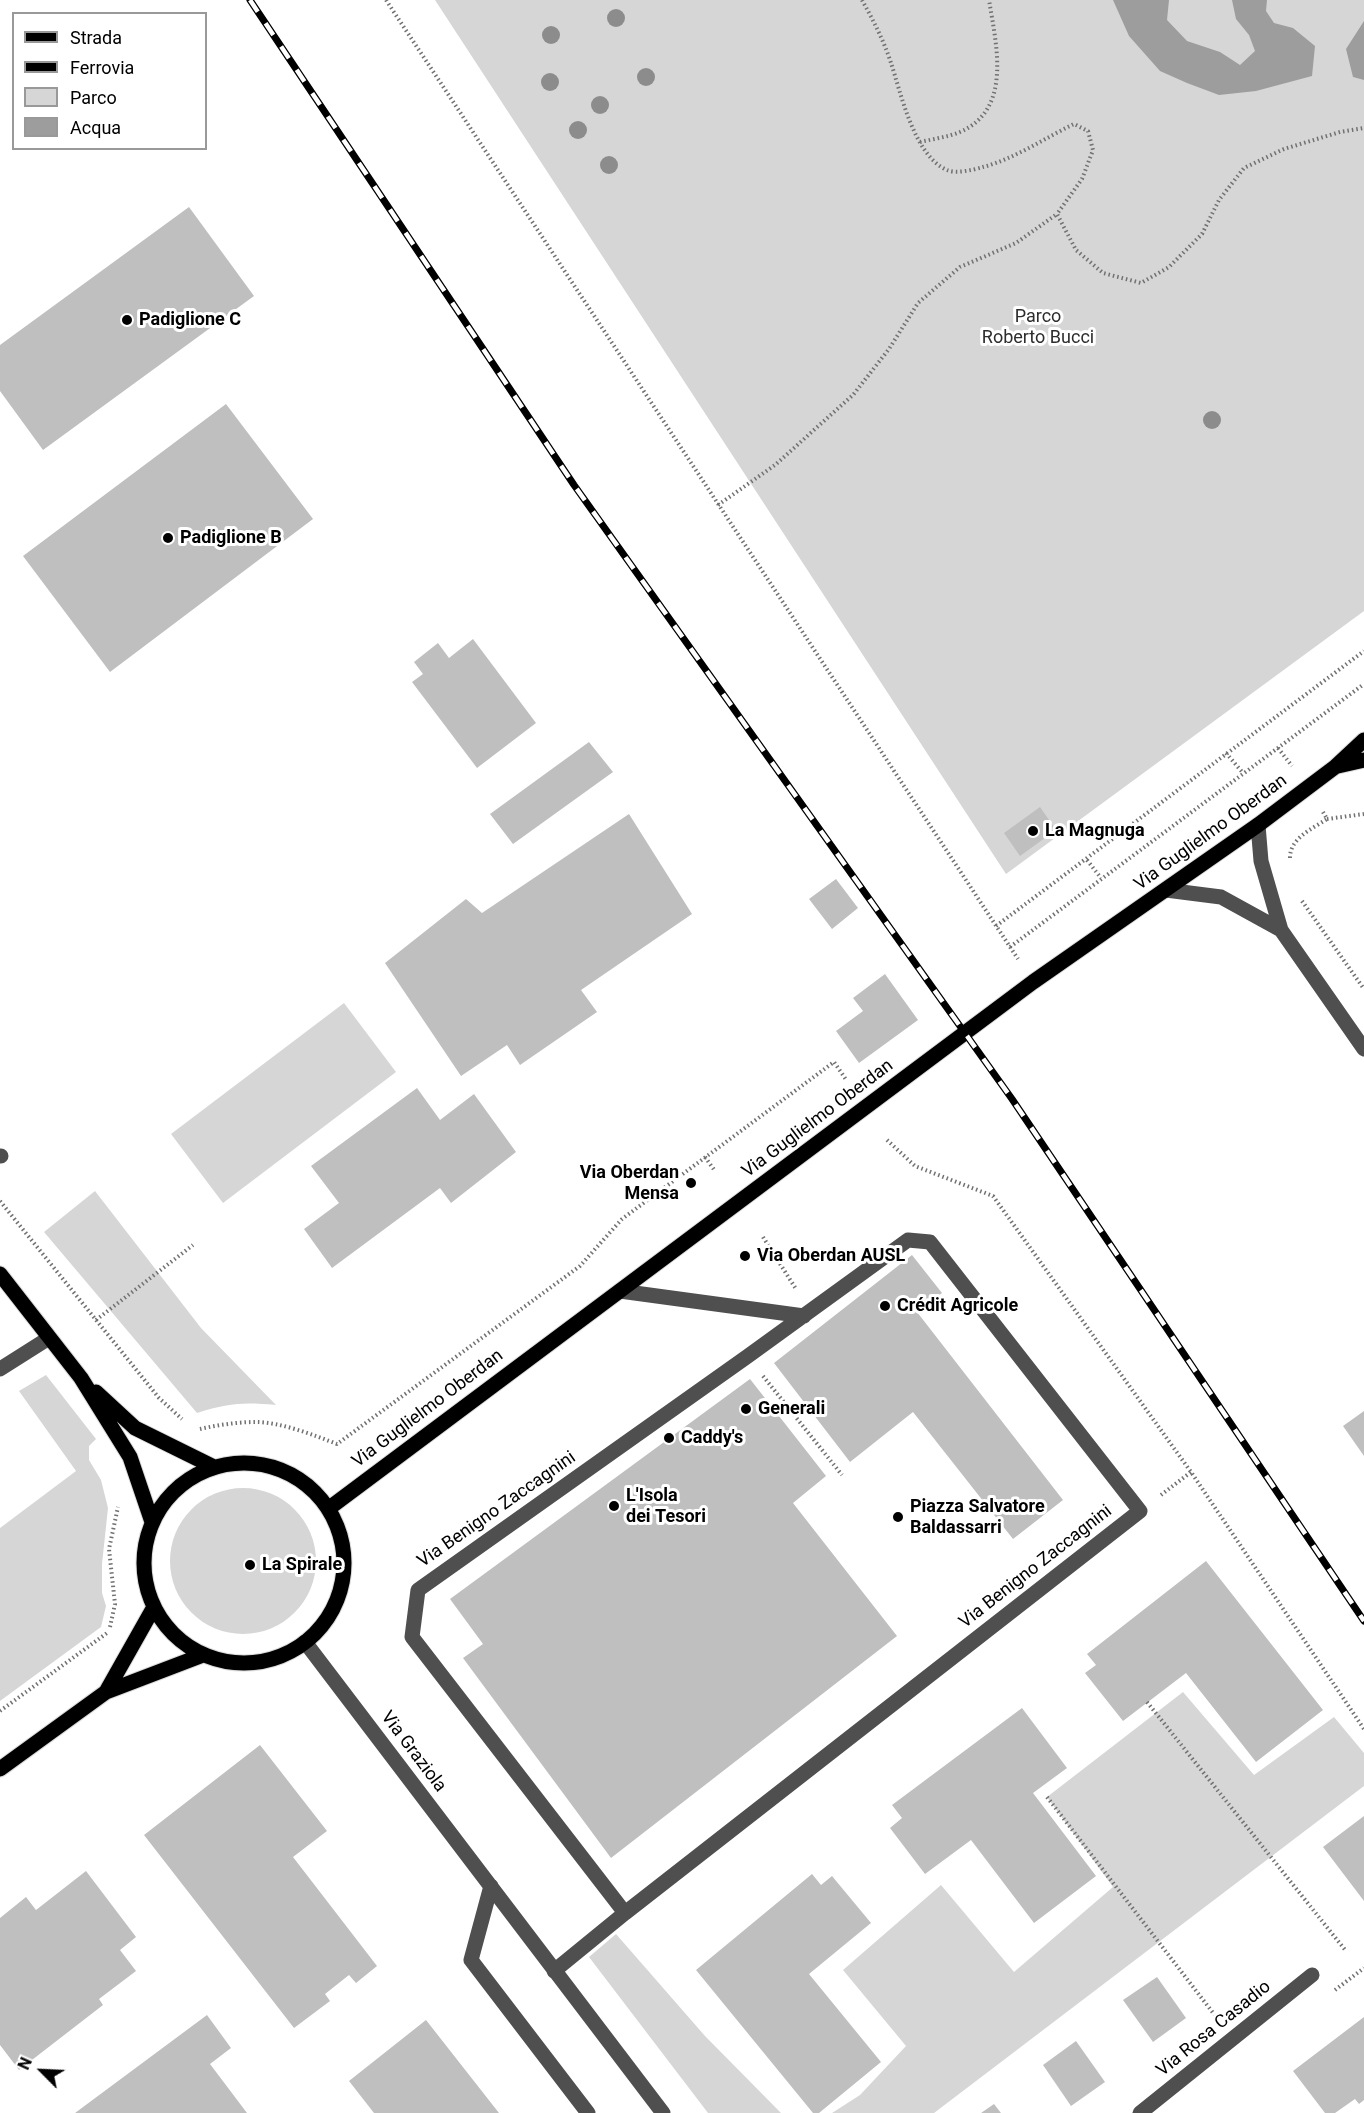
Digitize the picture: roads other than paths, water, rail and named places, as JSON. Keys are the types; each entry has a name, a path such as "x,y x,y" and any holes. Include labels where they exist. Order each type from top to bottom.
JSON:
{"main road":[{"name":"Via Guglielmo Oberdan","path":"328,1509 1033,982 1258,825 1335,767 1364,740"},
{"name":"Via Guglielmo Oberdan","path":"1335,767 1364,760"},
{"path":"0,1274 81,1378 130,1457 152,1522"},
{"path":"81,1378 135,1428 214,1467"},
{"path":"246,1462 279,1468 306,1484 328,1509 340,1536 344,1565 339,1594 325,1621 305,1642 282,1655 256,1662 229,1662 203,1655 175,1635 154,1607 145,1580 145,1551 152,1522 167,1498 188,1479 214,1467 246,1462"},
{"path":"106,1692 154,1607"},
{"path":"0,1769 106,1692 203,1655"}],"street":[{"path":"1258,825 1261,861 1281,930 1364,1049"},
{"path":"1166,890 1221,897 1281,930"},
{"name":"Via Benigno Zaccagnini","path":"555,1971 625,1912 1140,1511 930,1242 908,1240 418,1590 412,1637 625,1912"},
{"path":"620,1291 804,1316"},
{"path":"0,1369 50,1338"},
{"name":"Via Graziola","path":"305,1642 663,2113"},
{"path":"491,1886 471,1960 588,2113"},
{"name":"Via Rosa Casadio","path":"1140,2113 1312,1975"}],"water":[{"path":"1113,0 1169,0 1167,20 1187,41 1220,52 1240,65 1255,51 1249,35 1236,19 1232,0 1267,0 1266,11 1274,23 1293,28 1315,46 1312,76 1256,91 1219,95 1187,83 1160,71 1129,36"},
{"path":"1364,21 1364,80 1353,77 1346,49"}],"railway":[{"path":"250,0 574,485 1012,1099 1364,1621"}],"place":[{"name":"Padiglione C","path":"127,320"},
{"name":"Padiglione B","path":"168,538"},
{"name":"La Magnuga","path":"1033,831"},
{"name":"Via Oberdan Mensa","path":"691,1183"},
{"name":"Via Oberdan AUSL","path":"745,1256"},
{"name":"Crédit Agricole","path":"885,1306"},
{"name":"Generali","path":"746,1409"},
{"name":"Caddy's","path":"669,1438"},
{"name":"L'Isola dei Tesori","path":"614,1506"},
{"name":"Piazza Salvatore Baldassarri","path":"898,1517"},
{"name":"La Spirale","path":"250,1565"}],"park label":[{"name":"Parco Roberto Bucci","path":"1038,327"}]}
